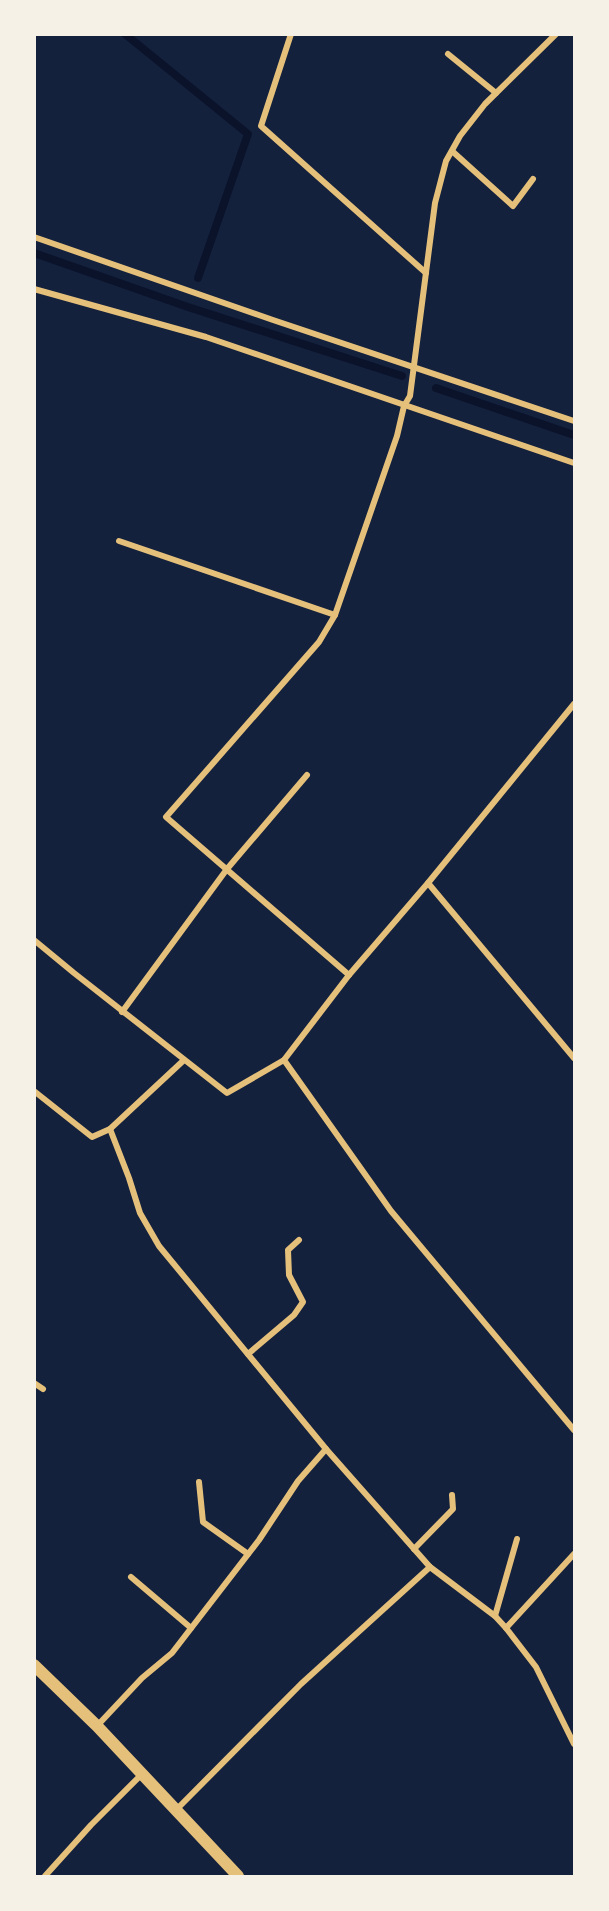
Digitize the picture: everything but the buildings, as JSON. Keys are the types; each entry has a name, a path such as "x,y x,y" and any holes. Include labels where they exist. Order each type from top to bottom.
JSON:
{"main road":[{"path":"34,1665 97,1726 238,1876"}],"street":[{"path":"291,34 261,126 426,273"},
{"path":"349,975 166,817 319,642 334,615 397,436 404,406 410,396 435,203 447,161 460,136 485,104 556,34"},
{"path":"448,54 496,93"},
{"path":"452,151 513,206 532,179"},
{"path":"34,237 574,421"},
{"path":"34,289 206,337 574,463"},
{"path":"119,541 334,615"},
{"path":"34,939 122,1012 227,1093 284,1060 349,975 428,883 574,704"},
{"path":"122,1012 227,869 307,775"},
{"path":"428,883 574,1058"},
{"path":"34,1091 92,1137 110,1129 184,1060"},
{"path":"284,1060 391,1211 574,1430"},
{"path":"110,1129 140,1213 159,1246 326,1449 414,1550 430,1567 495,1616 506,1628 536,1667 574,1744"},
{"path":"248,1354 294,1315 303,1302 289,1275 288,1250 299,1240"},
{"path":"34,1383 43,1389"},
{"path":"97,1726 141,1678 172,1653 248,1554 298,1481 326,1449"},
{"path":"198,1482 203,1522 248,1554"},
{"path":"414,1550 453,1509 452,1496"},
{"path":"495,1616 517,1539"},
{"path":"506,1628 574,1554"},
{"path":"176,1810 301,1684 430,1567"},
{"path":"131,1577 191,1628"},
{"path":"45,1876 142,1774"}],"waterway":[{"path":"125,34 248,134 198,278"},
{"path":"34,253 188,307 402,376"},
{"path":"436,388 574,435"}]}
